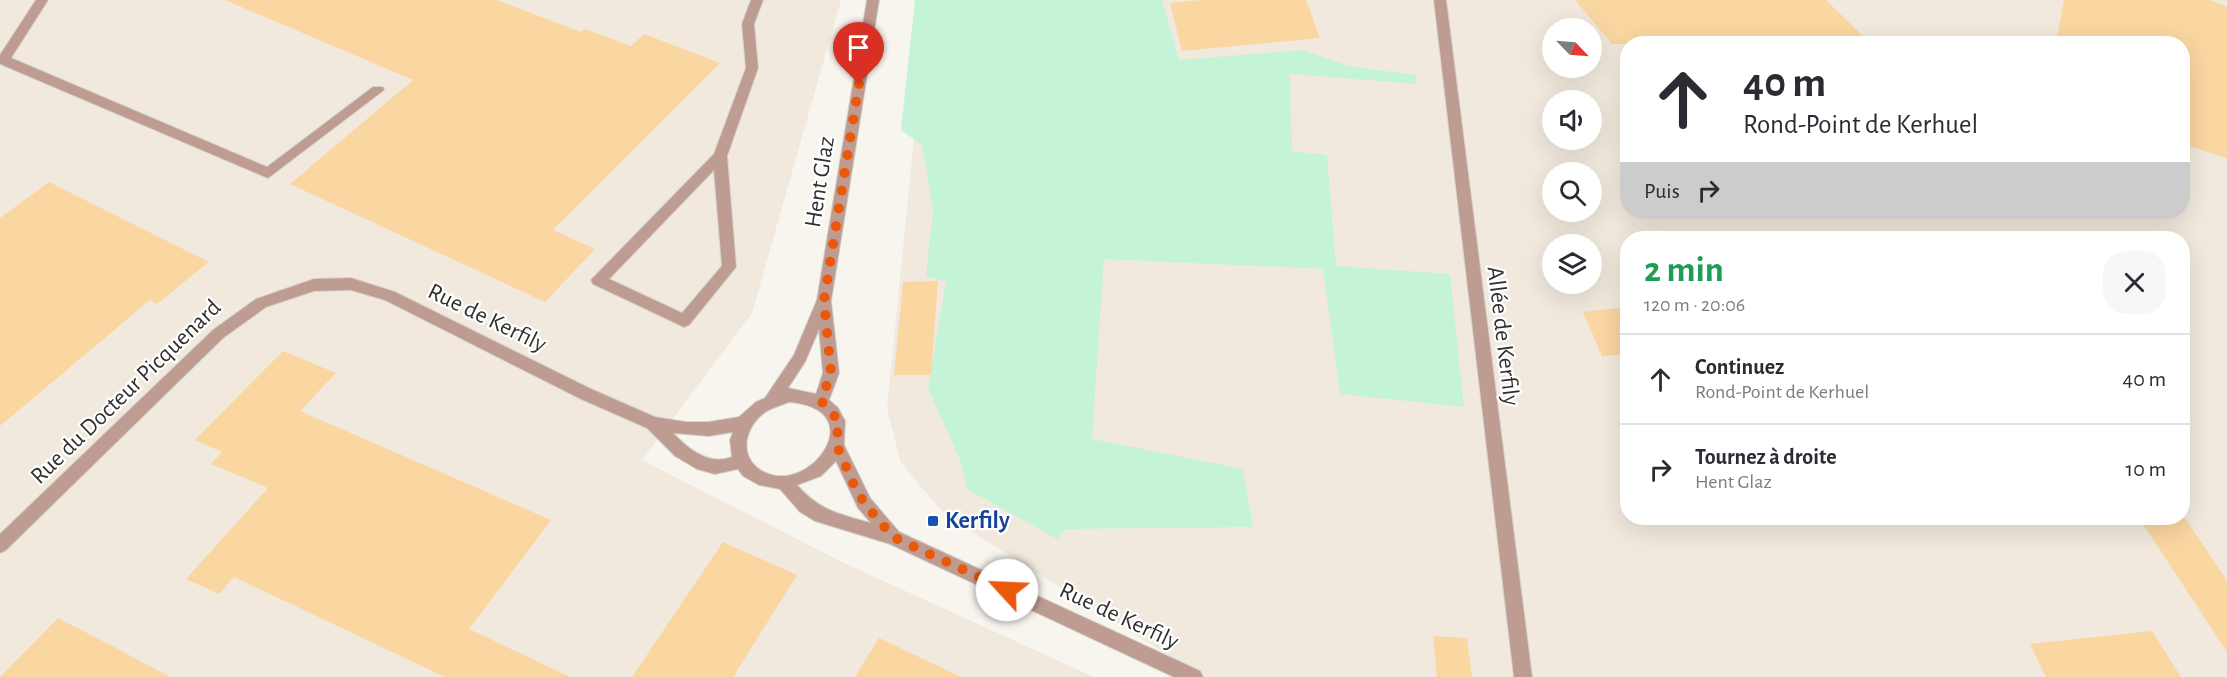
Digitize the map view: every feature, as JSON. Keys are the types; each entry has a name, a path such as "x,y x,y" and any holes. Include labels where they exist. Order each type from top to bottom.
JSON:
{"street":[{"path":"42,0 3,60 268,173 378,90"},
{"path":"720,156 729,267 684,321 598,280 720,156 752,68 748,24 757,0"},
{"name":"Hent Glaz","path":"772,400 800,358 824,300 873,0"},
{"name":"Allée de Kerfily","path":"1440,0 1523,677"},
{"name":"Rue de Kerfily","path":"295,290 330,283 367,287 586,394 652,423 686,429 709,429 744,423"},
{"name":"Rue du Docteur Picquenard","path":"0,545 218,334 261,303 295,290"},
{"name":"Hent Glaz","path":"821,401 831,373 824,300"},
{"path":"788,395 806,396 821,401 838,420 837,446 816,471 801,479 784,482 758,477 740,461 737,448 744,423 760,405 788,395"},
{"name":"Rue de Kerfily","path":"652,423 675,448 696,462 714,467 731,466 740,461"},
{"name":"Rue de Kerfily","path":"837,446 864,503 893,537"},
{"name":"Rue de Kerfily","path":"784,482 806,507 820,516 893,537 1194,677"}],"shaded area":[{"path":"0,0 841,0 752,313 642,460 842,562 1094,677 0,677"},
{"path":"928,0 2227,0 2227,677 1203,677 945,515 901,463 887,409"}],"green space":[{"path":"915,0 1162,0 1179,60 1303,50 1348,66 1416,75 1417,84 1290,74 1292,151 1327,155 1336,266 1450,274 1464,407 1340,394 1323,269 1104,259 1092,439 1243,469 1253,527 1066,529 1057,539 967,489 960,460 928,388 946,281 926,276 933,209 922,145 901,130"}],"building":[{"path":"225,0 497,0 581,32 585,29 631,46 644,34 720,63 553,230 595,249 545,302 290,184 413,80"},
{"path":"1201,0 1306,0 1320,38 1182,51 1170,3"},
{"path":"1575,0 1826,0 1863,36 1620,36 1620,44 1612,44 1602,32 1602,18 1590,18"},
{"path":"2064,0 2210,0 2227,7 2227,158 2190,146 2190,36 2057,36"},
{"path":"49,182 209,262 157,304 150,300 0,426 0,218"},
{"path":"938,281 931,375 894,375 903,282"},
{"path":"1620,308 1620,355 1602,356 1583,312"},
{"path":"283,351 336,373 300,411 551,520 469,629 570,677 445,677 234,577 219,594 186,579 268,488 211,464 222,452 195,440"},
{"path":"2144,525 2190,525 2227,581 2227,652"},
{"path":"723,542 797,575 733,677 632,677"},
{"path":"58,618 112,646 170,677 0,677"},
{"path":"2152,631 2181,677 2046,677 2030,644"},
{"path":"1433,636 1467,638 1472,677 1437,677"},
{"path":"879,638 961,677 855,677"}],"place":[{"name":"Kerfily","path":"933,521"}],"route":[{"path":"859,84 824,300 830,340 831,373 821,401 831,409 838,420 837,446 853,483 864,503 893,537 1007,590"}]}
